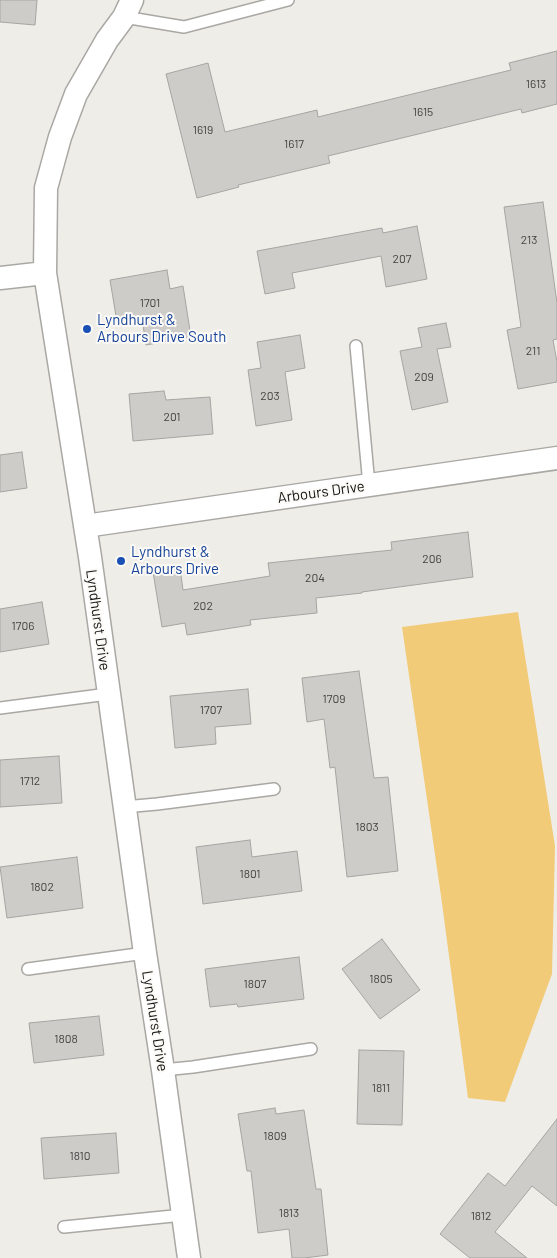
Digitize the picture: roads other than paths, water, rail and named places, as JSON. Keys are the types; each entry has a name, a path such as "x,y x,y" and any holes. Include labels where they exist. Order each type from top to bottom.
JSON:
{"street":[{"name":"Lyndhurst Drive","path":"128,8 106,40 76,94 60,137 46,188 45,273 85,526 189,1258"},
{"path":"0,278 45,273"},
{"name":"Arbours Drive","path":"85,526 557,458"}],"lane":[{"path":"128,8 184,27 288,0"},
{"path":"356,346 369,485"},
{"path":"0,708 108,694"},
{"path":"124,807 274,788"},
{"path":"28,969 145,953"},
{"path":"162,1070 310,1049"},
{"path":"64,1227 183,1214"}],"place":[{"name":"Lyndhurst & Arbours Drive South","path":"87,329"},
{"name":"Lyndhurst & Arbours Drive","path":"121,561"}]}
